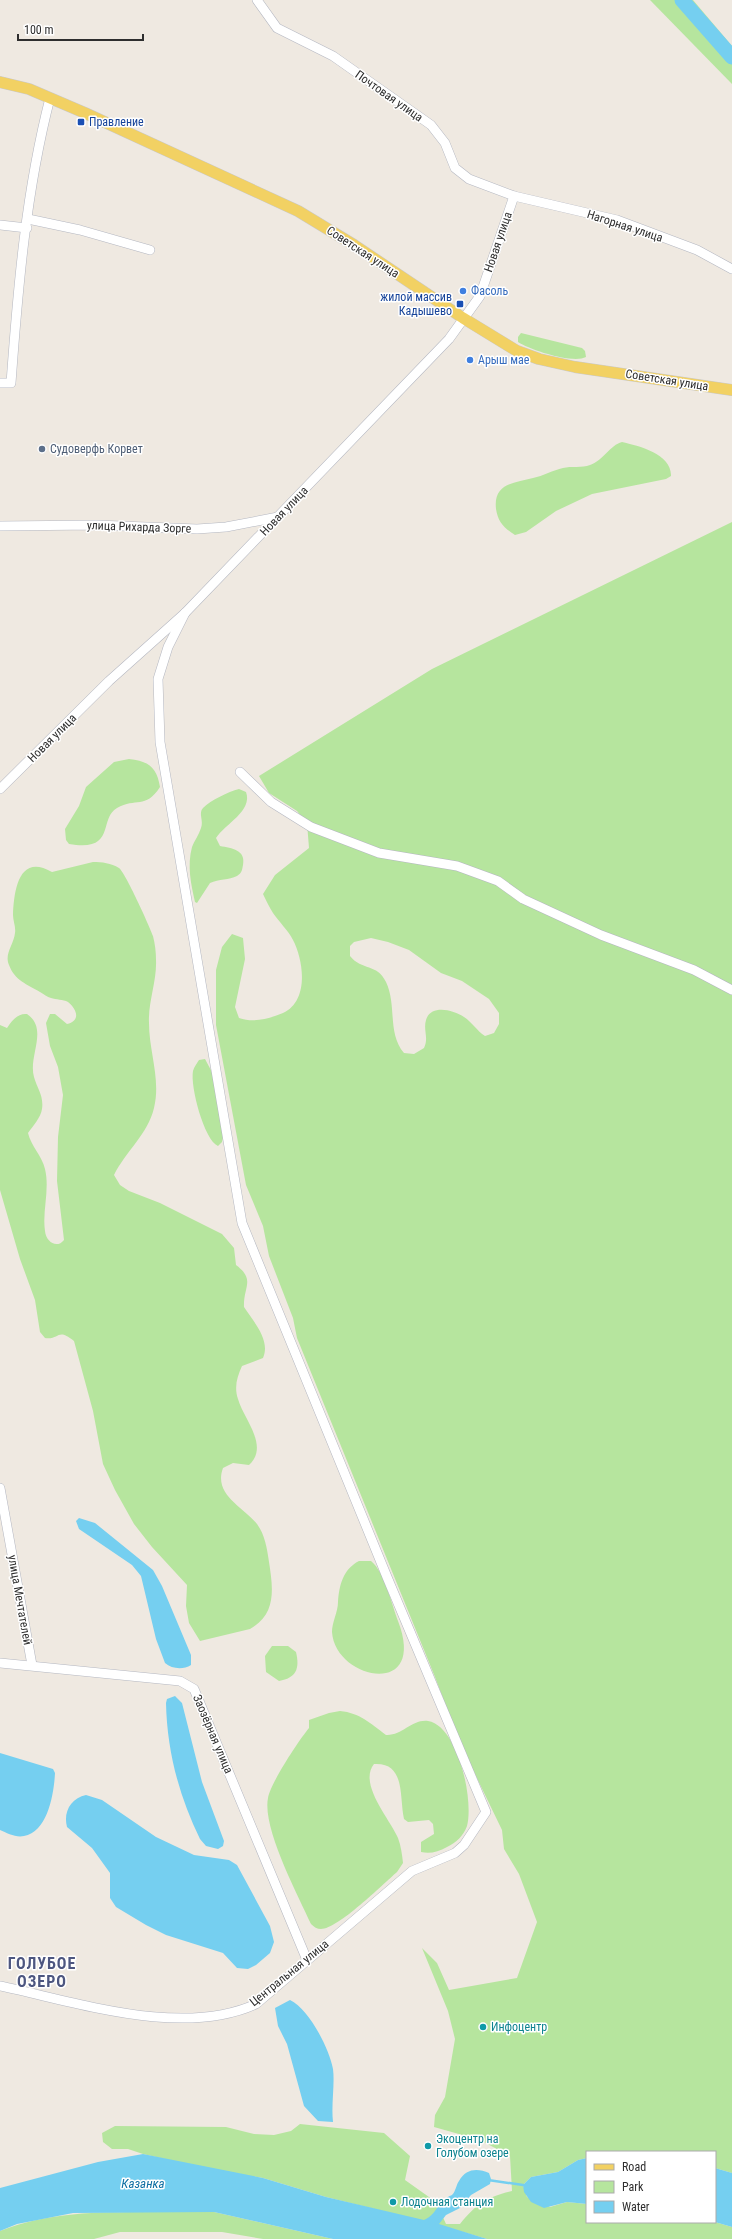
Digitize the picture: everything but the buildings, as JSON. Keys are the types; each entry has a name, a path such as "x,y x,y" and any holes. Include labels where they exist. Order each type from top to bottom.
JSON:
{"main road":[{"name":"Советская улица","path":"0,82 50,98 298,211 354,245 463,318 517,351 539,359 575,366 732,390"}],"street":[{"name":"Почтовая улица","path":"257,0 277,28 333,56 431,126 445,143 455,168 469,179 514,196"},
{"path":"0,383 11,383 18,288 39,143 50,98"},
{"name":"Нагорная улица","path":"514,196 617,220 697,250 732,270"},
{"name":"Новая улица","path":"0,789 109,681 185,612 449,339 480,296 514,196"},
{"path":"0,225 28,223 80,230 150,250"},
{"name":"улица Рихарда Зорге","path":"0,526 96,525 197,529 226,527 278,517"},
{"name":"Центральная улица","path":"0,1986 135,2014 186,2019 208,2018 231,2013 256,2004 412,1871 455,1853 464,1846 486,1812 387,1577 242,1223 160,742 158,679 168,647 185,612"},
{"path":"240,772 271,802 311,827 379,853 457,866 498,881 523,899 601,935 694,970 732,990"},
{"name":"улица Мечтателей","path":"0,1488 32,1664"},
{"name":"Заозёрная улица","path":"0,1663 32,1664 180,1682 194,1689 307,1960"}],"green space":[{"path":"650,0 693,0 732,46 732,84"},
{"path":"521,333 582,348 585,351 586,357 572,359 532,349 518,342 518,337"},
{"path":"622,442 653,452 666,462 670,468 671,476 666,479 592,494 556,511 526,532 515,535 500,521 496,509 496,500 498,493 507,485 563,468 590,465 599,460 614,446"},
{"path":"732,522 732,2173 716,2168 716,2151 586,2151 586,2158 578,2160 558,2172 531,2177 523,2185 527,2197 550,2207 567,2202 586,2204 586,2223 716,2222 732,2227 732,2239 487,2239 439,2225 326,2197 263,2178 213,2170 143,2154 128,2149 112,2149 103,2142 102,2133 115,2126 226,2127 254,2134 274,2135 291,2131 300,2124 384,2133 410,2156 405,2180 436,2202 446,2224 460,2224 477,2206 483,2202 512,2191 510,2156 480,2140 434,2127 435,2115 445,2097 455,2039 448,2011 422,1948 437,1963 449,1990 517,1978 537,1922 519,1874 504,1849 502,1830 460,1743 435,1677 297,1338 293,1318 269,1256 263,1226 246,1185 216,1025 216,970 222,947 232,934 243,938 245,959 235,1007 239,1018 261,1020 283,1013 291,1007 297,999 302,980 302,969 297,949 291,936 275,916 263,894 275,875 309,848 307,823 297,811 269,793 259,776 432,669","holes":["371,938 388,942 409,950 441,973 462,981 489,999 499,1013 499,1024 494,1033 485,1036 479,1032 467,1019 459,1014 437,1010 432,1012 426,1020 426,1041 424,1048 414,1054 404,1053 396,1037 391,1000 386,982 374,969 359,964 355,961 350,956 350,946 354,942"]},
{"path":"129,759 142,762 151,767 157,775 160,787 155,794 145,801 124,805 111,813 104,833 100,839 94,843 84,845 69,844 66,840 65,829 79,806 86,787 114,762"},
{"path":"239,789 246,792 246,805 237,817 216,838 220,846 233,849 240,853 243,860 242,871 239,875 234,877 210,883 197,903 195,902 192,888 190,861 192,847 202,825 202,810 206,805 215,799"},
{"path":"93,862 113,865 119,868 122,872 151,931 154,939 156,954 156,968 149,1015 156,1087 154,1108 147,1126 114,1175 120,1185 129,1191 160,1203 222,1234 234,1248 236,1265 246,1275 247,1284 244,1307 260,1331 265,1344 263,1358 242,1366 237,1378 236,1386 238,1399 256,1441 257,1449 255,1457 249,1465 233,1463 223,1468 221,1477 222,1486 231,1500 257,1524 264,1537 272,1581 271,1600 265,1616 259,1623 250,1629 200,1641 189,1623 186,1606 187,1585 152,1547 134,1524 115,1490 103,1464 93,1411 74,1341 61,1334 50,1338 45,1338 40,1332 35,1300 20,1259 0,1190 0,1025 7,1028 18,1016 27,1014 37,1027 33,1069 42,1104 40,1115 28,1133 29,1138 44,1164 45,1169 47,1185 44,1223 47,1238 55,1244 61,1243 64,1240 57,1181 58,1137 63,1095 58,1067 50,1046 46,1023 50,1014 55,1014 67,1024 76,1018 76,1014 74,1008 68,1002 48,997 18,978 9,965 8,953 15,933 13,915 17,885 20,877 25,871 32,867 41,867 52,872"},
{"path":"205,1059 213,1074 223,1137 222,1142 218,1146 213,1142 203,1124 194,1088 193,1070 199,1060"},
{"path":"359,1561 371,1561 380,1572 398,1621 404,1646 401,1662 391,1671 377,1674 362,1670 348,1662 337,1649 332,1632 338,1606 339,1590 343,1578 349,1569"},
{"path":"272,1646 288,1646 296,1652 297,1668 293,1675 285,1680 279,1681 266,1672 265,1656"},
{"path":"340,1711 359,1716 386,1735 392,1735 417,1722 422,1721 428,1721 439,1726 448,1736 461,1766 466,1783 469,1814 466,1829 462,1836 456,1841 444,1849 431,1853 421,1852 421,1842 434,1834 433,1824 429,1820 408,1822 404,1819 401,1791 396,1775 391,1769 384,1765 374,1764 370,1772 372,1791 398,1838 403,1863 397,1872 349,1914 329,1927 320,1929 311,1924 282,1861 270,1826 268,1798 279,1773 309,1728 309,1720"},
{"path":"110,2212 214,2212 333,2239 263,2239 222,2232 120,2232 94,2239 0,2239 0,2231 36,2220 73,2214"}],"water":[{"path":"79,1518 95,1523 153,1570 162,1586 191,1655 191,1665 185,1668 178,1668 171,1667 165,1663 156,1639 141,1576 132,1565 79,1529 76,1521"},
{"path":"175,1696 182,1703 202,1782 224,1841 223,1846 218,1849 206,1846 200,1839 180,1790 169,1738 166,1703 167,1699"},
{"path":"0,1753 53,1769 55,1773 51,1801 44,1820 32,1833 24,1836 15,1836 0,1830"},
{"path":"86,1795 102,1800 156,1837 194,1855 229,1860 237,1865 270,1926 274,1942 270,1953 256,1965 248,1969 237,1968 223,1953 166,1935 116,1907 110,1898 110,1873 92,1848 67,1827 66,1816 69,1806 76,1799"},
{"path":"290,2000 297,2005 311,2020 323,2040 331,2060 333,2069 333,2122 318,2121 304,2106 287,2044 278,2026 275,2008"},
{"name":"Казанка","path":"143,2154 263,2178 326,2197 424,2220 432,2215 443,2201 452,2195 458,2183 465,2174 472,2170 481,2170 489,2173 491,2179 490,2184 471,2195 460,2208 446,2215 439,2224 487,2239 333,2239 214,2212 73,2213 17,2224 0,2231 0,2188 98,2162"},
{"path":"586,2158 586,2204 567,2202 544,2208 531,2202 524,2192 523,2185 531,2177 558,2172 578,2160"},
{"path":"716,2168 732,2173 732,2227 716,2222"}],"waterway":[{"path":"682,0 732,57"},
{"path":"488,2180 523,2185"}],"place":[{"name":"Правление","path":"81,122"},
{"name":"Фасоль","path":"463,291"},
{"name":"жилой массив Кадышево","path":"460,304"},
{"name":"Арыш мае","path":"470,360"},
{"name":"Судоверфь Корвет","path":"42,449"},
{"name":"Инфоцентр","path":"483,2027"},
{"name":"Экоцентр на Голубом озере","path":"428,2146"},
{"name":"Лодочная станция","path":"393,2202"}],"district":[{"name":"ГОЛУБОЕ ОЗЕРО","path":"42,1972"}]}
